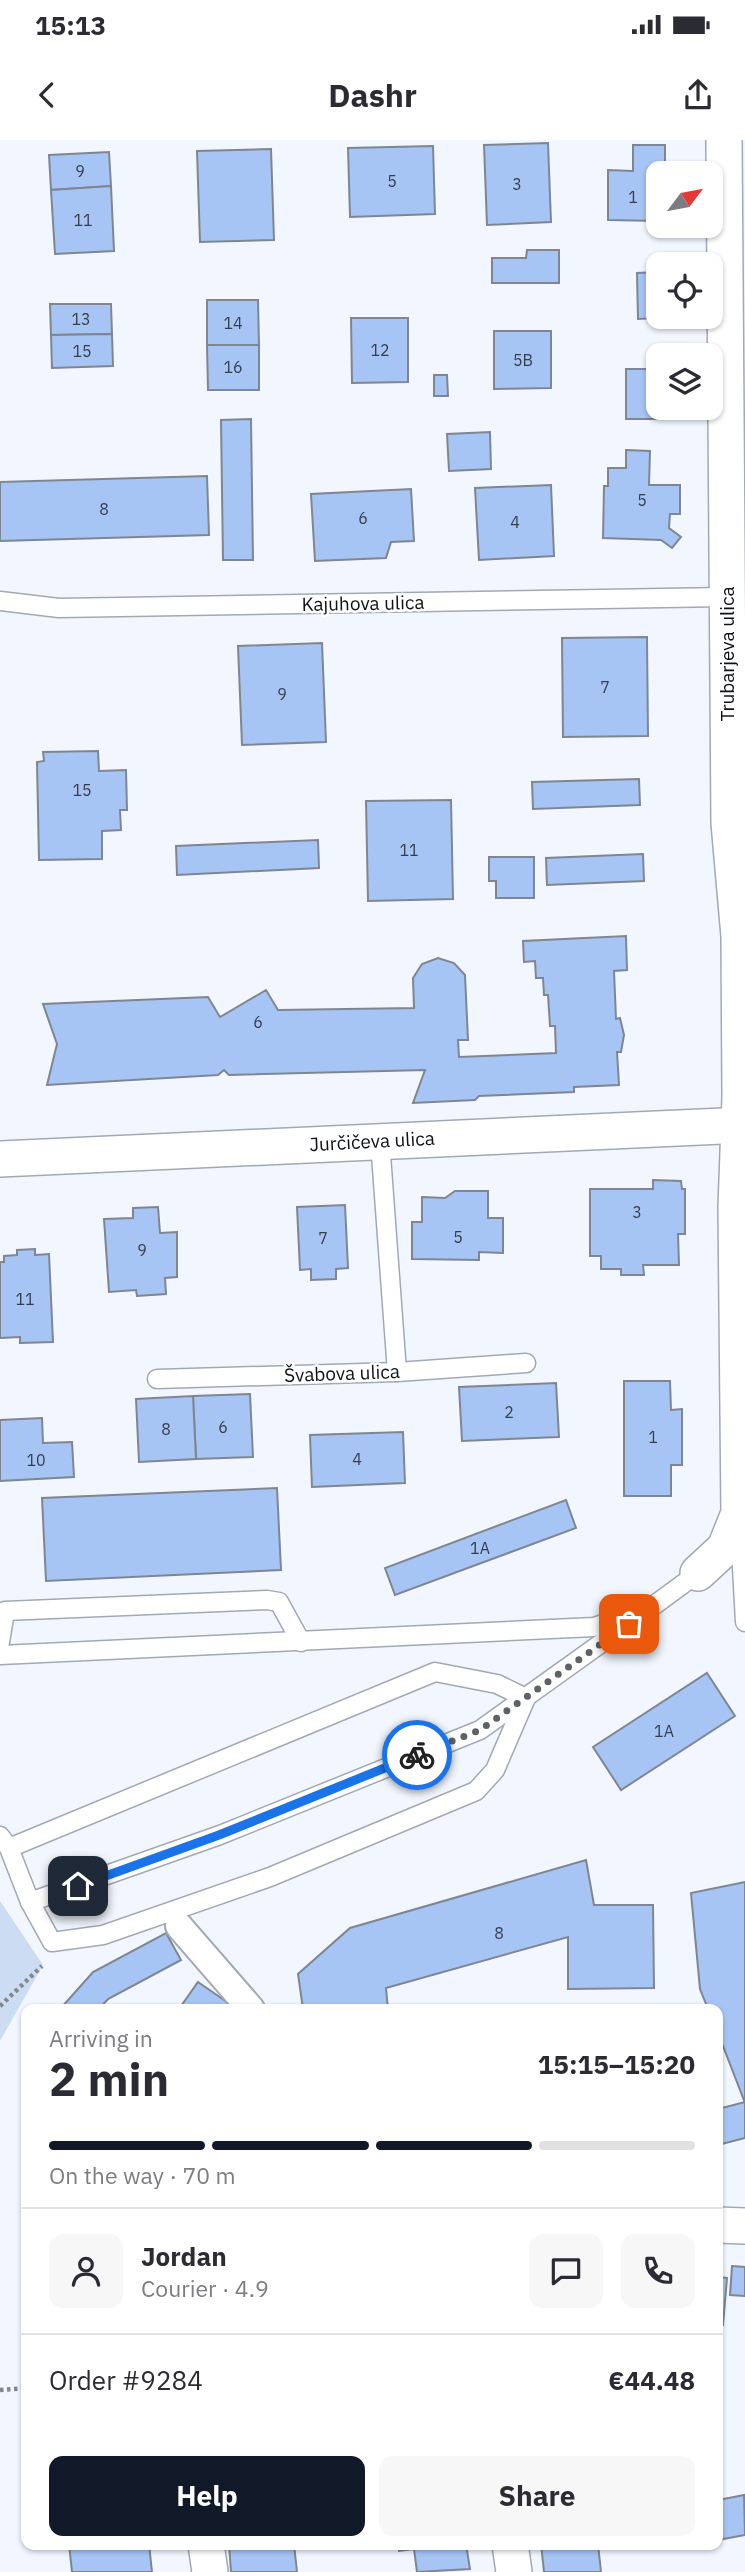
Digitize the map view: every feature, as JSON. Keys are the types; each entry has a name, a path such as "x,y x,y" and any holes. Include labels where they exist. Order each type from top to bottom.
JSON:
{"street":[{"name":"Trubarjeva ulica","path":"698,1573 725,1548 740,1513 736,1207 742,1125 739,936 729,823 733,593 724,140"},
{"name":"Jurčičeva ulica","path":"0,1159 742,1125"},
{"path":"179,1926 247,2004"},
{"path":"723,2225 745,2226"},
{"path":"207,2550 210,2572"},
{"path":"511,2550 514,2572"}],"lane":[{"name":"Kajuhova ulica","path":"0,601 59,608 733,593"},
{"path":"380,1141 397,1372"},
{"name":"Švabova ulica","path":"157,1379 397,1372 526,1363"},
{"path":"740,1513 745,1622"},
{"path":"30,1902 219,1835 480,1730 698,1573"},
{"path":"0,1642 5,1611 267,1600 279,1602 301,1642"},
{"path":"0,1655 594,1627 649,1609"},
{"path":"435,1672 497,1684 526,1698 495,1770 476,1791 270,1877 103,1935 52,1942 30,1902 5,1842 435,1672"}],"path":[{"path":"0,2006 43,1965"},
{"path":"0,2390 21,2388"}],"shaded area":[{"path":"0,1901 43,1965 0,2041"}],"building":[{"path":"548,143 551,222 487,225 484,145"},
{"path":"633,145 665,145 665,161 646,161 646,221 608,220 608,170 633,171"},
{"path":"433,146 435,214 350,217 348,148"},
{"path":"271,149 274,240 200,242 197,151"},
{"path":"109,152 111,186 51,190 49,155"},
{"path":"111,186 114,251 55,254 51,190"},
{"path":"527,250 559,250 559,283 492,283 492,258 526,258"},
{"path":"637,273 646,273 646,319 638,319"},
{"path":"207,300 258,300 259,345 207,345"},
{"path":"50,304 111,304 112,334 51,335"},
{"path":"351,318 408,318 408,382 352,383"},
{"path":"494,331 551,331 551,388 494,389"},
{"path":"112,334 113,366 52,368 51,335"},
{"path":"207,345 259,345 259,390 208,390"},
{"path":"626,369 646,369 646,419 626,419"},
{"path":"434,375 447,375 448,396 434,396"},
{"path":"251,419 253,560 223,560 221,420"},
{"path":"490,432 491,469 449,471 447,434"},
{"path":"626,450 650,451 649,485 680,485 680,514 670,514 669,528 681,537 672,548 661,540 603,538 604,486 608,486 608,468 626,468"},
{"path":"207,476 209,535 0,541 0,482"},
{"path":"551,485 554,556 479,560 475,488"},
{"path":"411,489 414,541 391,542 386,558 315,561 311,494"},
{"path":"647,637 648,736 563,737 562,638"},
{"path":"322,643 326,742 242,745 238,646"},
{"path":"98,751 99,771 126,770 127,810 120,810 121,830 102,831 102,859 39,860 37,762 44,761 43,752"},
{"path":"639,779 640,805 533,809 532,782"},
{"path":"451,800 453,899 368,901 366,801"},
{"path":"318,840 319,868 177,875 176,846"},
{"path":"643,854 644,881 547,885 546,858"},
{"path":"489,857 534,857 534,898 496,898 496,881 489,881"},
{"path":"626,936 627,970 614,971 616,1019 620,1018 624,1035 621,1052 617,1052 619,1085 574,1087 574,1092 479,1096 475,1100 413,1103 425,1070 229,1075 224,1070 218,1075 47,1085 57,1044 43,1004 208,997 220,1017 266,990 278,1010 414,1008 413,978 422,964 438,958 454,963 465,975 468,1040 458,1040 459,1057 556,1053 555,1026 550,1026 548,995 544,995 543,978 536,978 535,961 524,962 523,941"},
{"path":"653,1180 681,1181 682,1189 685,1189 685,1234 678,1234 679,1265 643,1265 644,1275 621,1275 621,1269 601,1269 601,1256 590,1256 590,1189 653,1189"},
{"path":"455,1191 488,1191 488,1218 503,1218 503,1253 479,1252 479,1260 412,1259 412,1222 422,1222 422,1197 445,1198"},
{"path":"345,1205 348,1268 336,1269 336,1279 311,1280 311,1269 300,1270 297,1207"},
{"path":"158,1207 160,1233 177,1232 177,1277 165,1278 166,1294 137,1296 136,1290 109,1292 104,1219 133,1218 133,1208"},
{"path":"35,1249 35,1255 49,1254 53,1342 20,1343 20,1337 0,1338 0,1262 4,1262 4,1256 17,1255 17,1250"},
{"path":"624,1381 670,1381 671,1410 682,1409 682,1465 671,1465 671,1496 624,1496"},
{"path":"556,1383 559,1437 462,1441 459,1387"},
{"path":"250,1394 253,1457 196,1459 193,1396"},
{"path":"193,1396 196,1459 139,1462 136,1399"},
{"path":"42,1418 43,1443 72,1442 74,1477 0,1481 0,1420"},
{"path":"403,1432 405,1483 312,1487 310,1435"},
{"path":"277,1488 281,1570 46,1581 42,1498"},
{"path":"566,1500 576,1528 395,1595 385,1568"},
{"path":"707,1673 735,1716 621,1790 593,1747"},
{"path":"586,1860 594,1905 653,1905 654,1988 568,1989 568,1937 386,1988 388,2004 302,2004 298,1974 350,1928"},
{"path":"745,1882 745,2103 723,2046 723,2004 706,2004 700,1989 691,1893"},
{"path":"166,1933 181,1960 108,1999 104,2004 64,2004 93,1972"},
{"path":"198,1982 230,2004 183,2004"},
{"path":"745,2102 745,2138 723,2144 723,2108"},
{"path":"732,2266 745,2267 745,2296 730,2295"},
{"path":"723,2278 727,2278 723,2325"},
{"path":"744,2495 745,2535 723,2539 723,2499"},
{"path":"70,2550 150,2550 152,2572 72,2572"},
{"path":"229,2550 295,2550 297,2572 231,2572"},
{"path":"414,2550 467,2550 470,2569 417,2572"},
{"path":"542,2550 599,2550 601,2572 544,2572"}],"way so far":[{"path":"417,1755 480,1730 629,1624"}],"route":[{"path":"78,1886 219,1835 417,1755"}]}
